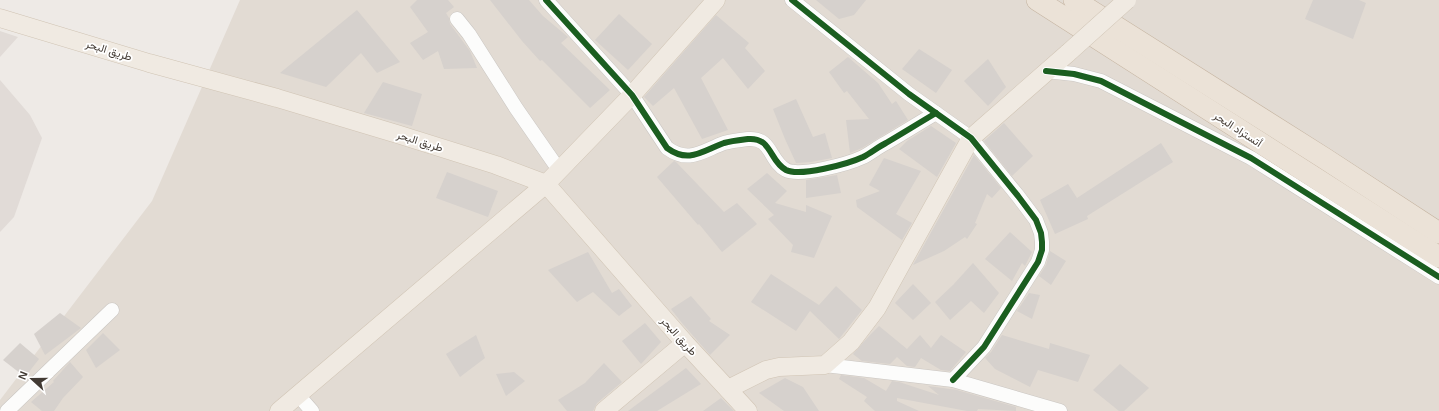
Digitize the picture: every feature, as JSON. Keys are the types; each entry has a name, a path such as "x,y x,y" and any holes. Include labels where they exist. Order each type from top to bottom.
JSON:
{"highway":[{"name":"أتستراد البحر","path":"1037,0 1439,257"},
{"name":"أتستراد البحر","path":"1074,0 1324,158 1439,233"}],"main road":[{"path":"280,411 546,184 632,95 716,0"},
{"path":"728,389 766,370 779,366 825,365 851,342 877,308 971,138 1127,0"},
{"name":"طريق البحر","path":"0,18 149,63 277,98 496,165 546,184 685,343 748,411"},
{"path":"604,411 685,343"}],"street":[{"path":"546,0 632,95 667,148 675,153 690,156 726,142 755,140 763,142 778,164 786,170 795,172 824,169 862,158 936,113"},
{"path":"792,0 910,94 971,138 1036,220 1041,233 1042,242 1042,250 1038,262 984,347 953,380"},
{"path":"457,19 469,34 516,108 560,170"},
{"path":"1046,71 1074,74 1101,81 1252,158 1439,277"},
{"path":"7,411 112,310"},
{"path":"825,365 953,380 1060,411"},
{"path":"298,395 312,411"}],"shaded area":[{"path":"240,0 1439,0 1439,411 0,411 0,400 152,201"},
{"path":"0,31 18,37 0,57"},
{"path":"0,80 30,115 42,138 14,217 0,232"}],"building":[{"path":"417,0 448,0 454,7 446,13 450,24 470,51 477,68 444,69 438,51 423,60 410,43 428,32 410,7"},
{"path":"490,0 529,0 543,16 568,37 561,43 610,90 590,108 542,60 540,61 522,41"},
{"path":"816,0 866,0 854,15 839,19"},
{"path":"1313,0 1359,0 1366,3 1353,39 1305,19"},
{"path":"357,10 400,62 377,73 361,53 326,87 280,73"},
{"path":"619,14 652,44 628,70 595,40"},
{"path":"716,15 749,43 745,48 765,71 748,89 723,58 701,78 728,130 702,139 674,88 653,106 644,97"},
{"path":"919,49 952,70 936,93 902,69"},
{"path":"848,57 878,83 892,104 896,101 908,120 862,148 850,153 846,120 869,119 847,91 844,93 829,72"},
{"path":"988,59 1006,87 988,106 964,81"},
{"path":"383,82 422,94 412,126 364,113"},
{"path":"796,99 813,137 825,133 832,158 796,163 773,109"},
{"path":"1004,123 1033,156 1012,176 984,141"},
{"path":"931,126 956,143 937,177 899,149 907,141"},
{"path":"1161,143 1173,162 1087,216 1088,219 1055,234 1040,200 1068,184 1077,198"},
{"path":"974,155 1001,188 992,198 987,194 975,223 977,224 967,239 965,237 944,251 913,265"},
{"path":"884,158 921,171 896,214 912,223 902,240 857,207 856,200 880,191 869,185"},
{"path":"674,161 724,212 737,203 757,224 722,252 657,177"},
{"path":"447,172 498,191 488,217 436,198"},
{"path":"767,173 787,191 775,203 806,212 806,205 832,216 814,258 791,252 793,245 768,219 774,215 747,189"},
{"path":"837,175 841,193 806,198 806,180"},
{"path":"1010,232 1032,252 1025,266 1022,263 1012,281 985,259"},
{"path":"1050,251 1066,261 1051,285 1039,276 1046,265"},
{"path":"588,252 612,293 619,289 632,306 619,316 593,292 577,302 548,270"},
{"path":"973,263 999,293 984,313 971,301 950,320 935,302"},
{"path":"771,274 819,305 836,286 862,310 839,339 810,311 796,331 751,302"},
{"path":"913,284 931,303 913,320 895,303"},
{"path":"1029,293 1040,295 1032,319 1017,311"},
{"path":"691,296 711,319 709,321 730,335 710,355 671,309"},
{"path":"60,313 81,328 45,355 34,334"},
{"path":"645,323 661,342 641,364 622,341"},
{"path":"879,326 907,349 920,335 931,348 941,335 966,352 950,371 941,370 921,358 915,367 907,366 897,357 890,364 862,361 853,354"},
{"path":"103,333 120,350 96,368 86,350"},
{"path":"476,335 485,358 460,377 446,354"},
{"path":"1002,335 1049,349 1050,343 1090,355 1078,382 1038,370 1030,387 995,369 985,358 991,352"},
{"path":"20,343 39,359 25,377 3,360"},
{"path":"70,362 83,377 63,398 54,411 42,411 31,402 54,382 53,381"},
{"path":"604,363 622,382 597,403 593,411 567,411 558,400 585,383"},
{"path":"1120,364 1149,388 1124,411 1119,411 1093,390"},
{"path":"686,368 701,384 657,411 628,411"},
{"path":"514,372 525,381 506,396 496,374"},
{"path":"841,375 864,378 886,391 892,381 939,395 928,386 957,390 1016,407 1016,411 978,409 977,411 967,411 897,398 897,401 919,411 875,411 864,401 867,397 839,379"},
{"path":"785,378 803,387 819,411 784,411 759,393"},
{"path":"721,398 734,411 703,411"}],"cycle path":[{"path":"546,0 632,95 667,148 675,153 689,156 724,143 756,139 762,142 770,150 776,161 786,170 793,172 813,171 847,163 863,157 936,113"},
{"path":"792,0 909,94 971,138 1036,220 1041,233 1042,242 1042,250 1038,262 984,347 953,380"},
{"path":"1046,71 1074,74 1101,81 1251,158 1439,277"}]}
